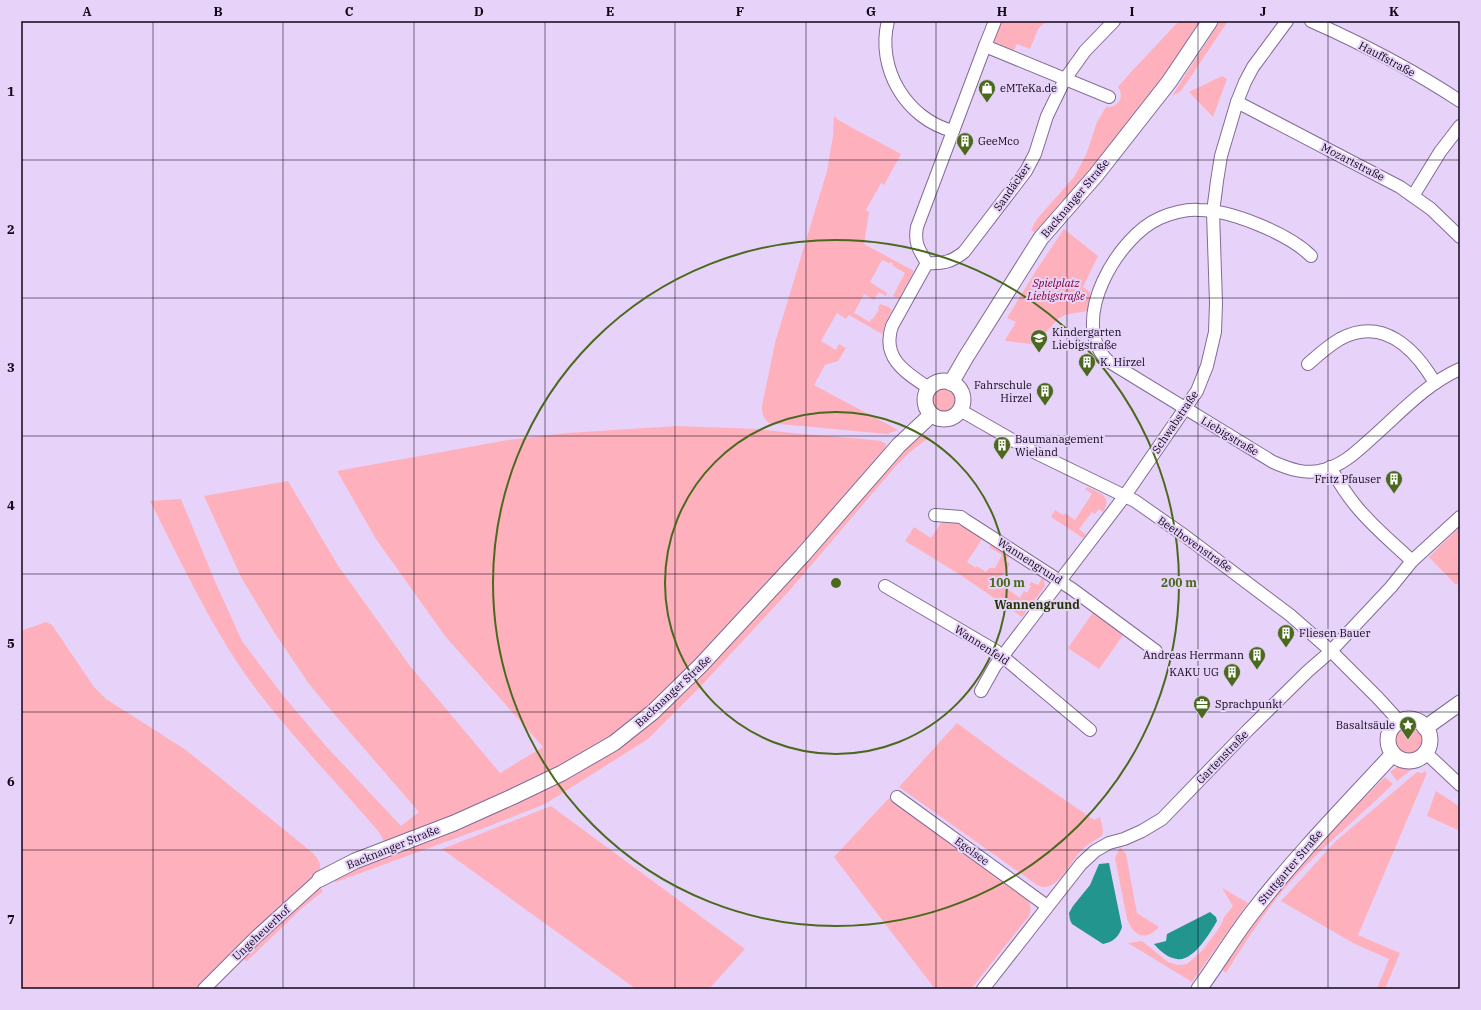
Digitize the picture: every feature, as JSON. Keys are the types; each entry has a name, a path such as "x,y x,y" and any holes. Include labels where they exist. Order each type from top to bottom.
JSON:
{"street":[{"path":"888,21 885,37 886,56 890,72 897,88 908,104 920,115 936,125 953,131"},
{"path":"929,388 913,378 899,366 891,352 889,340 892,326 927,264 917,246 915,236 916,227 995,21"},
{"name":"Sandäcker","path":"927,264 947,262 964,252 1014,188 1035,154 1047,116 1065,79 1085,52 1114,21"},
{"name":"Backnanger Straße","path":"951,383 1041,238 1096,175 1169,82 1210,21"},
{"name":"Schwabstraße","path":"981,691 995,666 1124,497 1197,391 1207,366 1215,332 1216,303 1214,212 1217,180 1222,156 1237,102 1245,82 1253,67 1287,21"},
{"name":"Hauffstraße","path":"1311,21 1380,54 1460,101"},
{"path":"985,46 1109,97"},
{"name":"Mozartstraße","path":"1237,102 1379,175 1413,196 1436,213 1460,237"},
{"path":"1413,196 1440,152 1460,126"},
{"name":"Liebigstraße","path":"1311,256 1304,249 1263,226 1241,218 1198,210 1176,212 1159,218 1134,236 1122,250 1100,288 1094,311 1094,336 1101,354 1108,361 1273,462 1286,468 1312,471 1324,470 1349,459 1410,403 1435,383 1460,369"},
{"path":"1308,364 1335,342 1347,336 1363,332 1378,332 1406,345 1435,383"},
{"path":"942,381 951,383 958,387 962,394 960,410 954,416 946,419 936,418 931,414 926,406 925,397 929,388 937,382 942,381"},
{"name":"Beethovenstraße","path":"960,410 1028,449 1124,497 1135,501 1226,566 1290,615 1331,651 1378,698 1399,722"},
{"name":"Backnanger Straße","path":"320,879 355,861 454,823 512,797 562,773 614,743 654,712 701,665 802,556 899,445 931,414"},
{"path":"1330,467 1356,506 1375,527 1412,562"},
{"name":"Wannengrund","path":"935,515 961,518 1045,570 1156,651"},
{"name":"Gartenstraße","path":"983,989 1081,864 1095,851 1109,843 1124,839 1162,820 1246,731 1331,651 1391,587 1412,562 1460,517"},
{"name":"Wannenfeld","path":"886,586 986,644 1003,656 1090,730"},
{"path":"1425,728 1460,703"},
{"path":"1413,720 1420,723 1425,728 1430,742 1425,752 1419,758 1408,761 1400,759 1393,754 1389,746 1388,738 1392,728 1399,722 1413,720"},
{"path":"1425,752 1460,785"},
{"name":"Stuttgarter Straße","path":"1199,989 1254,910 1309,844 1393,754"},
{"name":"Egelsee","path":"897,797 1047,906"},
{"name":"Ungeheuerhof","path":"204,989 256,937 320,879"}],"green space":[{"path":"1001,21 1047,21 1038,29 1030,49 1017,44 1013,52 995,44 995,35"},
{"path":"1179,21 1202,21 1156,93 1064,201 1062,200 1036,233 1031,230 1037,219 1074,177 1086,155 1097,122 1106,107 1114,106 1119,102 1121,95 1118,87"},
{"path":"1220,21 1228,21 1181,91 1172,96"},
{"path":"1222,76 1227,79 1213,117 1189,92"},
{"path":"834,116 838,120 901,154 884,185 881,183 866,210 869,212 864,244 914,271 899,298 893,296 905,273 893,266 892,262 889,263 882,260 870,282 887,293 886,296 879,292 874,300 864,294 854,313 870,322 879,309 880,304 889,307 892,310 882,334 849,315 846,319 837,313 821,341 836,350 839,344 846,348 838,361 825,365 814,385 898,430 887,434 769,423 764,418 762,411 775,343 827,171 833,136"},
{"name":"Spielplatz Liebigstraße","path":"1064,229 1098,256 1083,287 1091,293 1087,311 1065,315 1058,319 1036,343 1031,344 1005,340 1016,322 1007,318"},
{"path":"944,388 952,392 956,400 952,408 944,412 936,408 932,400 936,392"},
{"path":"677,426 757,429 864,439 881,441 886,444 885,451 788,560 663,696 608,742 507,793 385,843 379,832 294,735 248,679 217,630 150,501 181,499 214,579 242,641 281,693 325,745 401,826 419,812 309,684 274,632 241,577 204,496 288,481 337,564 410,666 500,773 543,747 445,636 376,539 337,471 508,440 567,433"},
{"path":"923,433 928,438 910,452 894,468 790,590 701,686 648,739 545,804 336,882 330,879 612,751 636,735 658,717 887,465"},
{"path":"1087,487 1103,495 1106,506 1103,512 1099,509 1095,514 1092,512 1079,529 1086,535 1083,538 1051,517 1055,510 1063,515 1065,513 1075,520 1092,494 1085,489"},
{"path":"956,520 984,536 967,562 976,568 977,566 986,572 989,568 995,568 1002,555 989,547 992,543 1010,554 1006,561 1010,564 1001,578 1010,584 1007,589 1020,598 1024,591 1027,593 1031,586 1029,585 1031,582 1038,585 1043,577 1045,586 1022,617 959,574 905,541 914,527 931,538 941,523"},
{"path":"1460,527 1460,581 1456,585 1429,557"},
{"path":"1094,611 1124,634 1099,669 1068,648"},
{"path":"46,622 52,625 94,687 106,699 186,750 313,853 319,862 319,873 228,957 196,989 21,989 21,631"},
{"path":"957,723 1004,758 1094,820 1100,817 1103,830 1102,836 1082,849 1062,877 1050,886 1044,887 1037,885 899,787"},
{"path":"1408,726 1418,730 1422,740 1418,750 1408,754 1398,750 1394,740 1398,730"},
{"path":"1398,766 1421,766 1411,770 1397,781 1390,772"},
{"path":"1424,771 1427,773 1358,935 1400,953 1385,989 1377,989 1389,959 1353,943 1281,901 1336,841 1417,772 1423,773"},
{"path":"1385,777 1393,784 1324,848 1285,888 1261,919 1226,973 1223,971 1225,965 1238,945 1287,879 1331,831"},
{"path":"1436,791 1460,807 1460,831 1427,816"},
{"path":"889,798 1026,896 1025,898 1030,904 1031,909 1029,916 971,989 935,989 834,857"},
{"path":"551,806 745,949 709,989 636,989 442,849"},
{"path":"1120,847 1126,854 1137,913 1159,927 1154,932 1145,936 1140,935 1133,930 1127,919 1115,858"},
{"path":"319,887 323,891 300,910 247,961 244,960 244,955"},
{"path":"1222,888 1248,903 1192,982 1128,943 1142,941 1168,962 1178,965 1187,964 1202,951 1233,906"}],"shaded area":[{"path":"1109,863 1122,927 1119,934 1115,938 1110,942 1103,944 1072,924 1069,913 1090,885 1099,864"},
{"path":"1210,912 1216,917 1217,921 1200,946 1189,956 1183,959 1170,957 1164,954 1154,944 1166,941 1167,934"}],"place":[{"name":"eMTeKa.de","path":"987,103"},
{"name":"GeeMco","path":"965,156"},
{"name":"Kindergarten Liebigstraße","path":"1039,353"},
{"name":"K. Hirzel","path":"1087,377"},
{"name":"Fahrschule Hirzel","path":"1045,406"},
{"name":"Baumanagement Wieland","path":"1002,460"},
{"name":"Fritz Pfauser","path":"1394,494"},
{"name":"Fliesen Bauer","path":"1286,648"},
{"name":"Andreas Herrmann","path":"1257,670"},
{"name":"KAKU UG","path":"1232,687"},
{"name":"Sprachpunkt","path":"1202,719"},
{"name":"Basaltsäule","path":"1408,740"}],"district":[{"name":"Wannengrund","path":"1037,604"}]}
